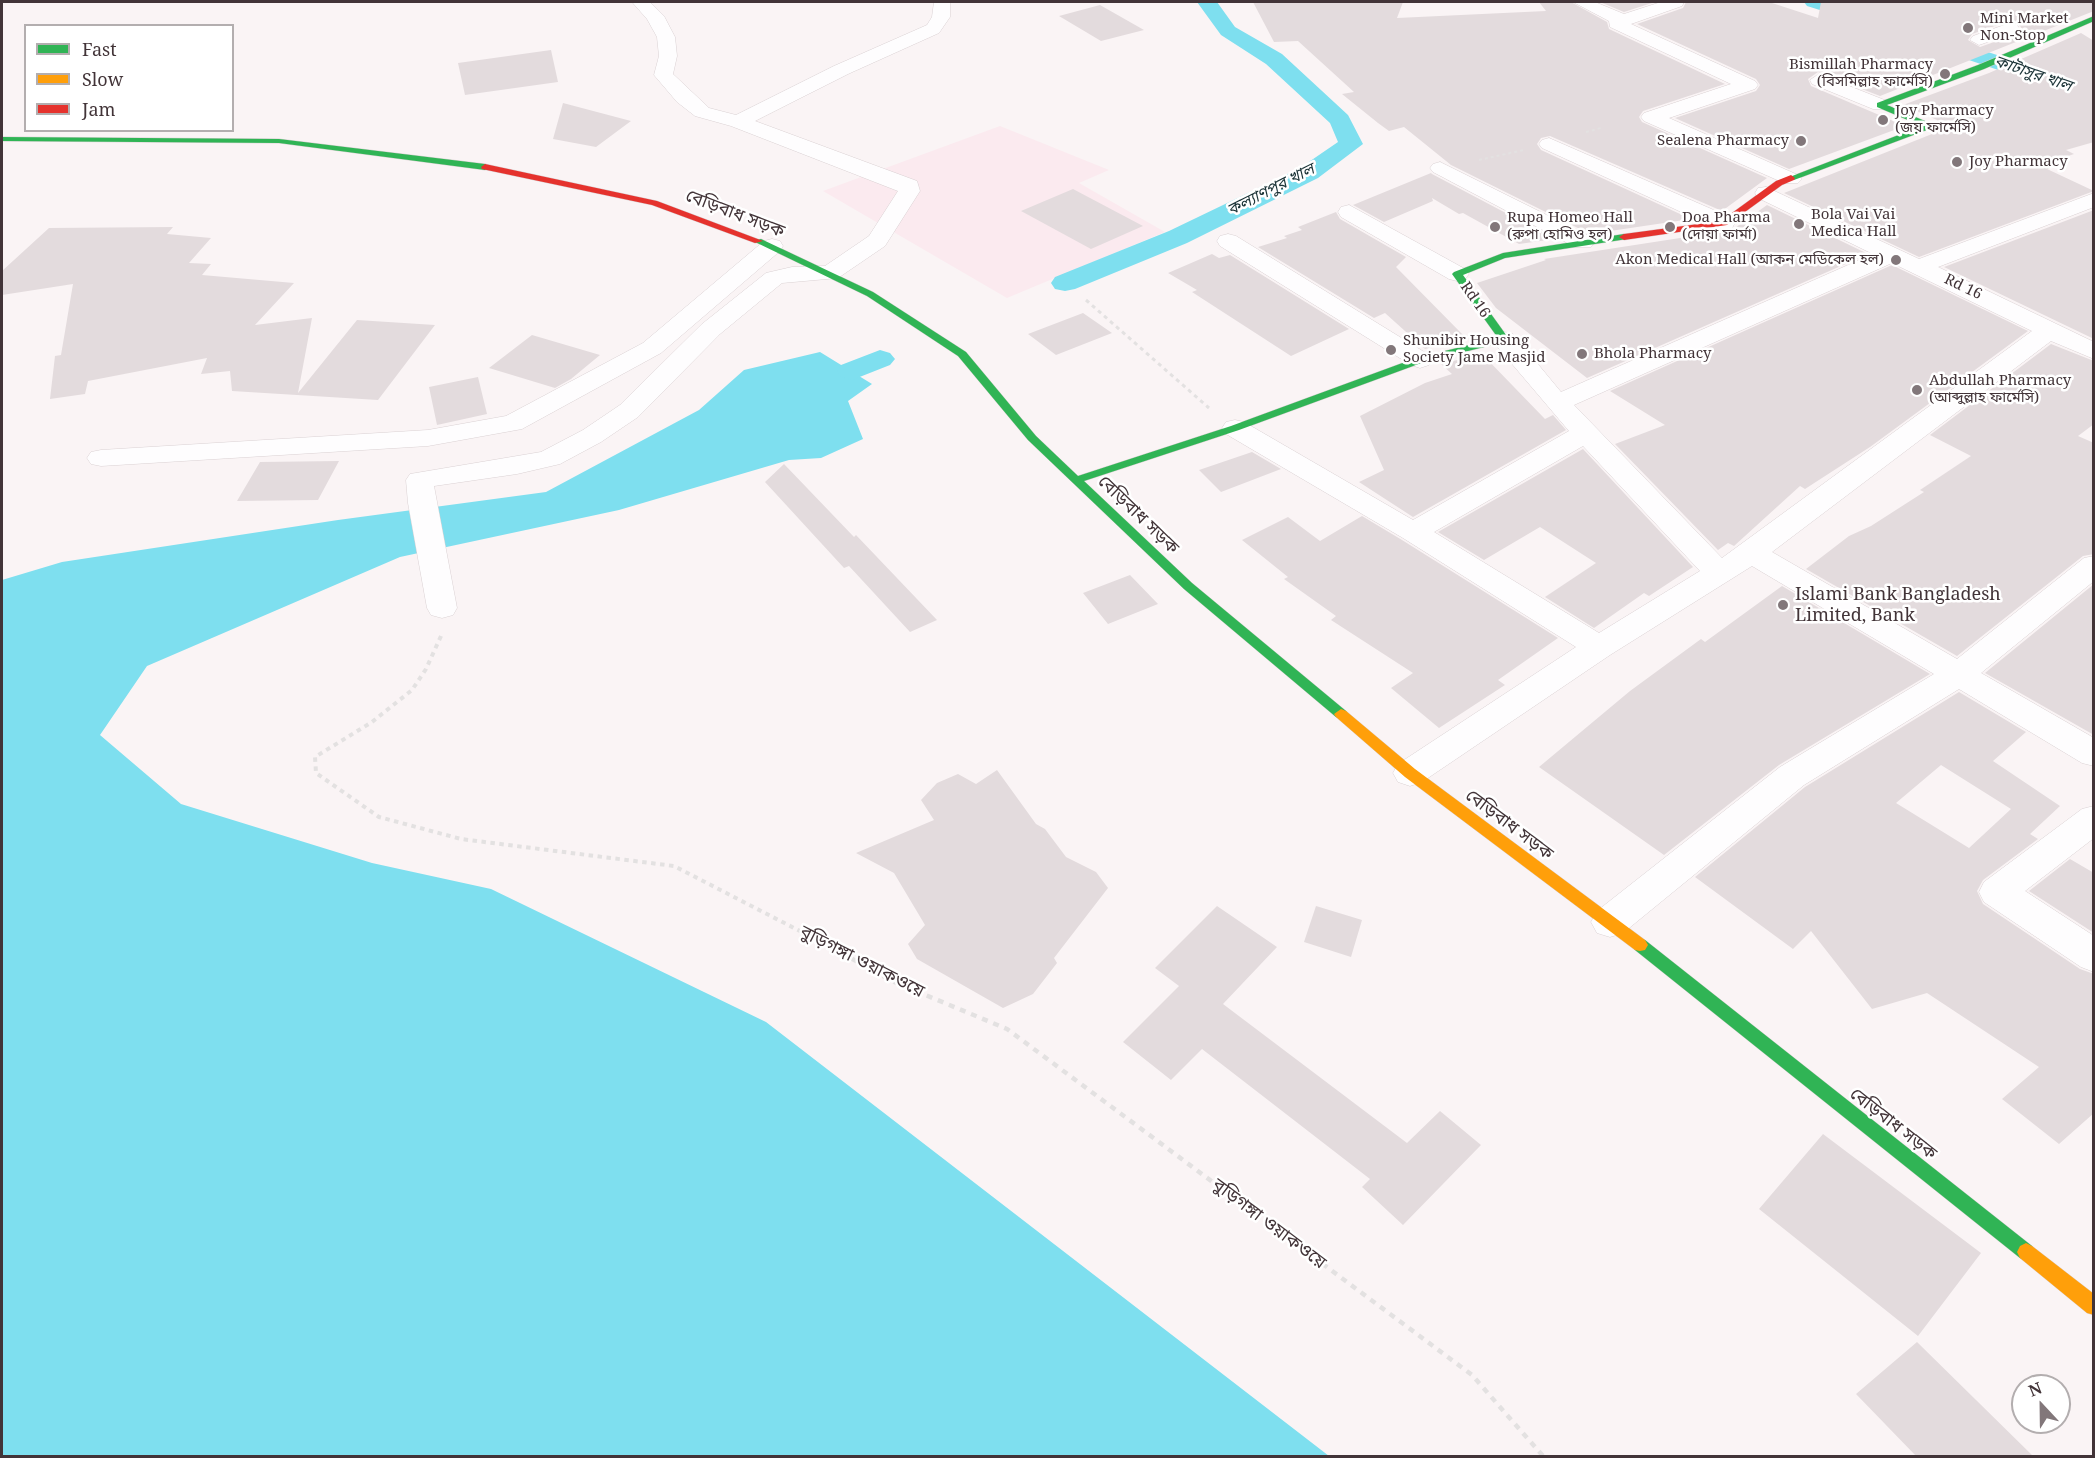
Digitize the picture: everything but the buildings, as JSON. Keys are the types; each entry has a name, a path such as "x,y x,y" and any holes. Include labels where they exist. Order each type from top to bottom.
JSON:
{"main road":[{"path":"1881,105 1982,67 2093,18"},
{"name":"Rd 16","path":"1076,480 1234,428 1420,360 1504,339 1480,309 1457,274 1503,256 1583,242 1724,223 1766,193 1791,179 1929,126 1881,105"},
{"name":"বেড়িবাধ সড়ক","path":"2,139 279,141 468,163 654,203 772,246 870,294 962,354 1032,438 1188,586 1410,773 1610,922 2094,1306"}],"street":[{"path":"442,608 422,503 420,480 517,466 550,458 592,436 629,411 711,329 774,278 792,274 830,273 876,241 909,191 909,186 738,122 702,112 684,98 663,75 668,56 666,37 655,16 640,2"},
{"path":"738,122 841,70 933,29 941,17 942,2"},
{"path":"1582,2 1624,21"},
{"path":"1676,2 1616,23 1748,85 1652,117 1791,179"},
{"path":"1979,40 2010,28"},
{"path":"1819,80 1881,105"},
{"path":"1549,144 1724,223"},
{"path":"1440,168 1583,242"},
{"name":"Rd 16","path":"1766,193 1921,266 2094,352"},
{"path":"1921,266 2094,199"},
{"path":"1349,212 1457,274"},
{"path":"1228,241 1420,360"},
{"path":"101,458 428,438 513,423 652,348 772,246"},
{"path":"1557,403 1892,254"},
{"path":"1410,773 1599,647 1752,553 2050,330"},
{"path":"1504,339 1557,403 1719,573"},
{"path":"1234,428 1413,532 1599,647"},
{"path":"1413,532 1586,433"},
{"path":"1752,553 2094,754"},
{"path":"1610,922 1792,776 1959,674 2094,566"},
{"path":"2094,819 1997,891 2094,956"}],"path":[{"path":"1086,300 1234,428"},
{"name":"বুড়িগঙ্গা ওয়াকওয়ে","path":"442,608 441,635 426,669 412,690 372,722 315,757 316,773 379,817 461,839 674,866 783,921 892,981 1007,1029 1472,1375 1543,1456"}],"shaded area":[{"path":"1000,126 1109,170 1079,183 1165,232 1007,298 823,191"}],"water":[{"path":"820,352 872,384 848,401 863,439 821,458 789,460 619,510 400,557 147,666 100,735 181,804 372,863 491,889 766,1022 1329,1456 2,1456 2,580 62,562 338,520 546,492 699,410 744,370"}],"waterway":[{"name":"কল্যাণপুর খাল","path":"1065,283 1178,237 1309,173 1351,144 1340,120 1274,59 1228,31 1207,2"},
{"path":"1814,2 1871,20"},
{"name":"কাটাসুর খাল","path":"1930,39 2059,83"},
{"name":"কল্যাণপুর খাল","path":"852,371 880,359"}],"traffic: fast":[{"path":"1791,178 1929,126 1880,105 1981,67 2094,18"},
{"path":"2,139 279,141 485,167"},
{"path":"1076,480 1235,428 1420,360 1504,339 1457,274 1503,256 1624,237"},
{"path":"758,241 870,294 962,354 1032,438 1188,586 1341,714"},
{"path":"1640,945 2026,1252"}],"traffic: slow":[{"path":"1341,714 1410,773 1640,945"},
{"path":"2026,1252 2094,1306"}],"traffic: jam":[{"path":"485,167 654,203 758,241"},
{"path":"1624,237 1724,223 1779,183 1791,178"}],"place":[{"name":"Mini Market Non-Stop","path":"1968,28"},
{"name":"Bismillah Pharmacy (বিসমিল্লাহ ফার্মেসি)","path":"1945,74"},
{"name":"Joy Pharmacy (জয় ফার্মেসি)","path":"1883,120"},
{"name":"Sealena Pharmacy","path":"1801,141"},
{"name":"Joy Pharmacy","path":"1957,162"},
{"name":"Bola Vai Vai Medica Hall","path":"1799,224"},
{"name":"Rupa Homeo Hall (রুপা হোমিও হল)","path":"1495,227"},
{"name":"Doa Pharma (দোয়া ফার্মা)","path":"1670,227"},
{"name":"Akon Medical Hall (আকন মেডিকেল হল)","path":"1896,260"},
{"name":"Shunibir Housing Society Jame Masjid","path":"1391,350"},
{"name":"Bhola Pharmacy","path":"1582,354"},
{"name":"Abdullah Pharmacy (আব্দুল্লাহ ফার্মেসি)","path":"1917,390"},
{"name":"Islami Bank Bangladesh Limited, Bank","path":"1783,605"}]}
